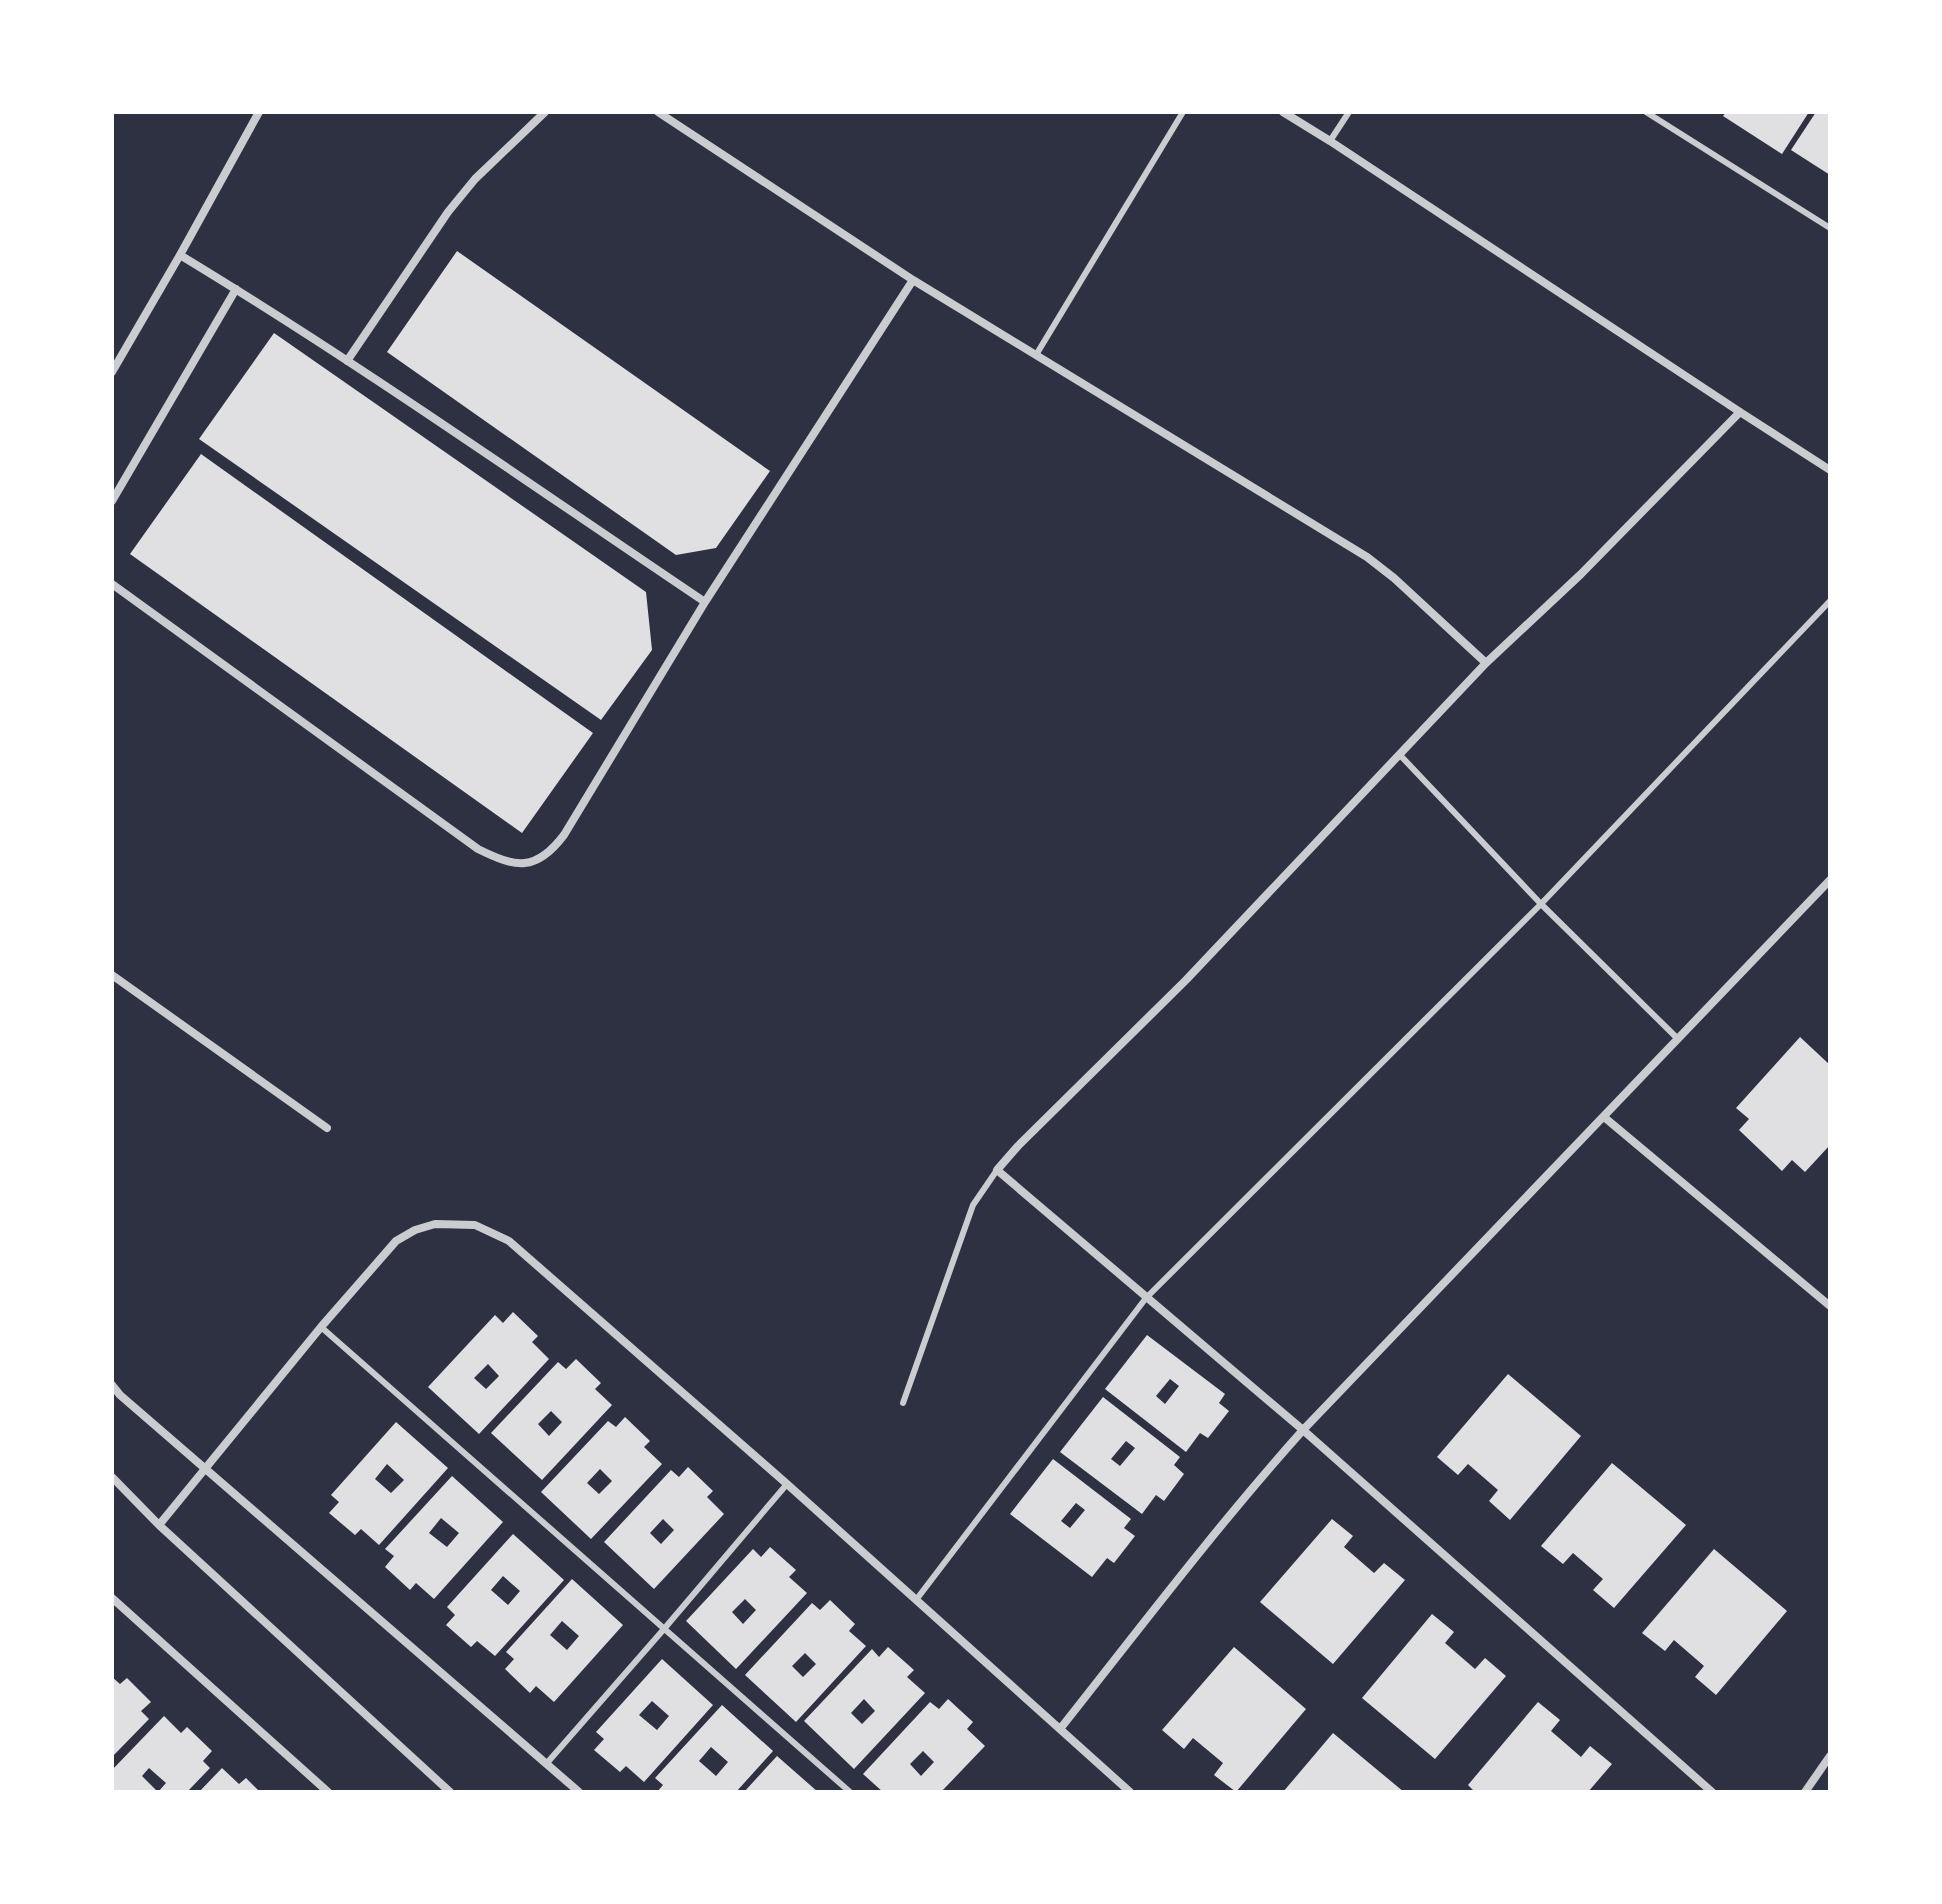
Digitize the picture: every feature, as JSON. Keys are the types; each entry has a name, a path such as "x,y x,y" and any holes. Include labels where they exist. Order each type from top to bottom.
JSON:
{"street":[{"path":"112,372 259,112"},
{"path":"347,361 448,212 475,179 545,112"},
{"path":"658,112 913,280 1367,557 1486,663"},
{"path":"1283,112 1830,470"},
{"path":"180,255 347,361 705,602"},
{"path":"112,584 478,849 505,862 538,860 553,849 564,835 705,602 913,280"},
{"path":"112,501 236,289"},
{"path":"1712,1792 1303,1430 997,1170 1186,980 1486,663 1581,574 1740,412"},
{"path":"1060,1729 1213,1536 1303,1430 1830,880"},
{"path":"112,975 327,1128"},
{"path":"1604,1117 1830,1306"},
{"path":"159,1525 321,1327 396,1241 415,1230 435,1224 475,1225 509,1241 787,1484 1130,1792"},
{"path":"112,1385 579,1792"},
{"path":"112,1477 159,1525 450,1792"},
{"path":"112,1598 328,1792"},
{"path":"1805,1792 1830,1756"}],"lane":[{"path":"1036,355 1183,112"},
{"path":"1330,141 1349,112"},
{"path":"1646,112 1830,228"},
{"path":"915,1600 1146,1298 1541,904 1830,601"},
{"path":"1399,754 1541,904 1677,1038"},
{"path":"903,1403 973,1205 997,1170"},
{"path":"321,1327 850,1792"},
{"path":"547,1763 787,1484"}],"building":[{"path":"1726,112 1809,112 1782,154 1723,116"},
{"path":"1816,112 1830,112 1830,175 1791,150"},
{"path":"457,251 770,471 716,548 676,555 387,352"},
{"path":"274,333 646,592 652,650 601,720 199,439"},
{"path":"201,454 593,733 522,833 130,554"},
{"path":"1800,1037 1830,1065 1830,1145 1805,1172 1792,1160 1782,1171 1739,1130 1749,1119 1736,1108"},
{"path":"513,1312 538,1336 532,1342 549,1359 479,1434 428,1387 495,1315 503,1323","holes":["488,1364 499,1376 486,1389 474,1378"]},
{"path":"1147,1335 1225,1394 1219,1403 1229,1411 1208,1438 1200,1433 1186,1452 1105,1389","holes":["1170,1379 1179,1386 1165,1404 1156,1396"]},
{"path":"576,1359 601,1383 595,1389 612,1405 542,1480 491,1433 558,1362 566,1369","holes":["551,1411 562,1422 549,1436 538,1424"]},
{"path":"1508,1374 1581,1436 1510,1520 1489,1501 1498,1490 1468,1464 1458,1475 1437,1457"},
{"path":"1103,1397 1180,1457 1174,1465 1184,1474 1164,1501 1156,1495 1142,1514 1060,1452","holes":["1126,1441 1135,1448 1120,1466 1111,1459"]},
{"path":"625,1417 650,1441 644,1447 662,1464 591,1539 541,1492 608,1421 616,1427","holes":["600,1469 612,1481 599,1494 587,1483"]},
{"path":"396,1422 448,1468 379,1545 361,1529 355,1535 329,1513 339,1502 331,1495","holes":["387,1464 404,1480 391,1493 375,1479"]},
{"path":"1053,1459 1131,1519 1124,1528 1135,1536 1114,1563 1107,1558 1092,1577 1010,1514","holes":["1076,1503 1085,1510 1070,1528 1061,1521"]},
{"path":"1612,1463 1686,1525 1614,1608 1593,1590 1603,1579 1573,1553 1563,1564 1541,1546"},
{"path":"688,1467 713,1491 707,1497 724,1514 654,1589 604,1542 671,1470 679,1477","holes":["663,1519 674,1530 661,1544 650,1533"]},
{"path":"452,1476 503,1522 434,1599 416,1583 410,1590 385,1567 394,1556 385,1549","holes":["441,1518 459,1533 447,1547 429,1533"]},
{"path":"1332,1519 1353,1536 1344,1547 1374,1573 1384,1563 1405,1580 1333,1664 1260,1602"},
{"path":"513,1534 564,1580 495,1656 477,1641 471,1647 446,1625 455,1615 447,1607","holes":["503,1576 520,1591 508,1605 491,1590"]},
{"path":"770,1547 796,1570 789,1577 807,1593 736,1669 686,1621 753,1549 761,1557","holes":["745,1599 756,1610 743,1624 732,1612"]},
{"path":"1714,1549 1787,1611 1716,1695 1695,1677 1704,1666 1674,1640 1665,1651 1642,1633"},
{"path":"572,1579 623,1625 554,1702 536,1686 530,1693 505,1669 514,1659 506,1652","holes":["562,1621 579,1636 567,1650 550,1635"]},
{"path":"830,1600 855,1624 849,1631 866,1646 796,1722 745,1675 812,1603 820,1610","holes":["805,1653 816,1664 803,1677 792,1666"]},
{"path":"1432,1614 1454,1632 1445,1643 1475,1669 1485,1658 1506,1676 1435,1759 1362,1698"},
{"path":"888,1647 914,1670 907,1677 925,1693 854,1769 804,1721 872,1649 879,1657","holes":["864,1699 875,1711 862,1724 851,1713"]},
{"path":"1234,1647 1306,1709 1236,1792 1214,1775 1223,1763 1193,1738 1184,1749 1162,1730"},
{"path":"662,1659 713,1705 644,1782 626,1766 620,1772 594,1750 604,1739 596,1732","holes":["652,1701 669,1716 657,1730 639,1715"]},
{"path":"112,1677 120,1684 127,1678 151,1702 141,1711 149,1719 112,1757"},
{"path":"948,1699 973,1722 967,1729 985,1746 941,1792 883,1792 863,1774 930,1702 939,1709","holes":["923,1751 934,1762 921,1776 910,1764"]},
{"path":"1538,1702 1560,1720 1551,1731 1581,1757 1590,1746 1612,1764 1588,1792 1475,1792 1468,1785"},
{"path":"722,1705 773,1751 736,1792 657,1792 663,1785 655,1778","holes":["711,1747 728,1762 716,1776 699,1761"]},
{"path":"164,1716 181,1733 187,1727 212,1751 203,1761 210,1768 187,1792 112,1792 112,1770","holes":["149,1768 166,1783 158,1792 142,1776"]},
{"path":"1333,1733 1369,1763 1404,1792 1283,1792"},
{"path":"777,1756 818,1792 744,1792"},
{"path":"222,1768 239,1784 246,1778 260,1792 199,1792"}]}
